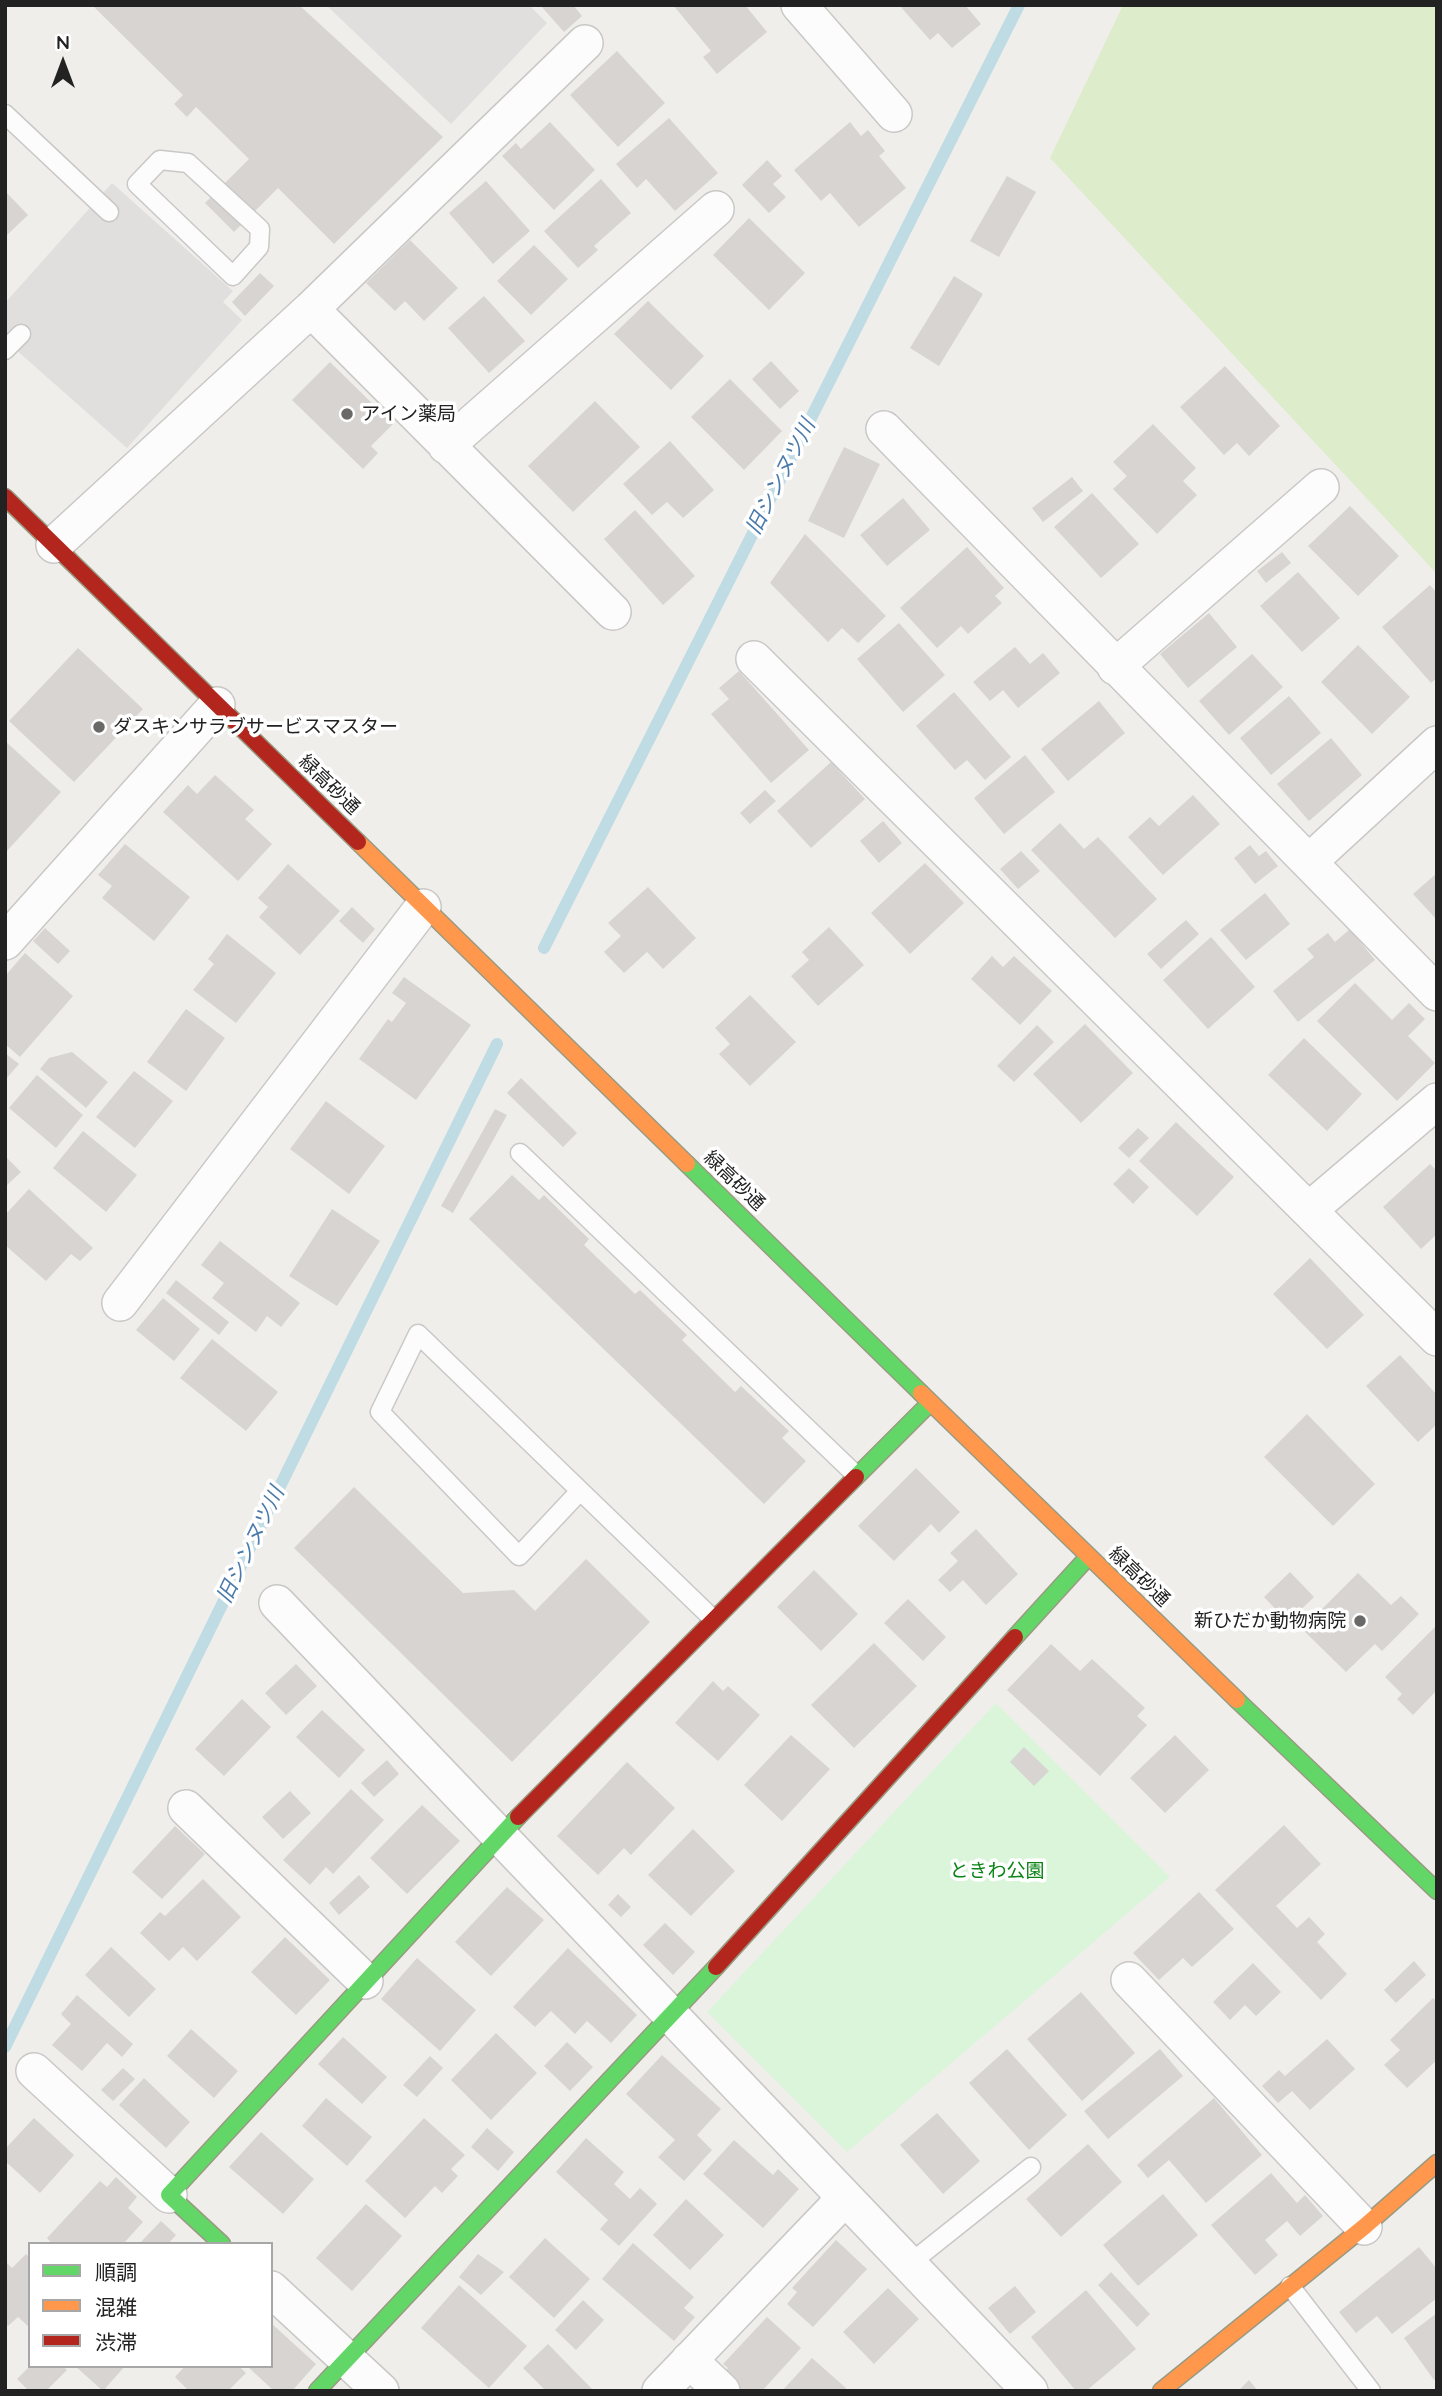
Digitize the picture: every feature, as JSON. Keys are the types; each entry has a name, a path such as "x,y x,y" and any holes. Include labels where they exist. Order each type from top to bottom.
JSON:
{"street":[{"path":"799,5 894,114"},
{"path":"54,545 311,309 585,43"},
{"path":"446,446 716,209"},
{"path":"311,309 613,612"},
{"path":"884,429 1437,993"},
{"path":"1115,667 1321,487"},
{"name":"緑高砂通","path":"8,504 54,545 1088,1557 1437,1892"},
{"path":"754,659 1437,1338"},
{"path":"5,942 217,705"},
{"path":"1310,861 1437,744"},
{"path":"120,1303 424,907"},
{"path":"1310,1210 1437,1101"},
{"path":"169,2195 500,1835 930,1403"},
{"path":"317,2391 672,2015 1088,1557"},
{"path":"277,1603 1030,2391"},
{"path":"186,1808 365,1981"},
{"path":"1129,1980 1364,2227"},
{"path":"34,2071 220,2242"},
{"path":"1161,2391 1364,2227 1437,2163"},
{"path":"660,2391 844,2199"},
{"path":"273,2291 381,2391"},
{"path":"689,2360 722,2391"}],"lane":[{"path":"5,114 109,212"},
{"path":"160,160 188,163 260,229 259,247 233,276 137,184 160,160"},
{"path":"5,350 21,334"},
{"path":"520,1153 856,1475"},
{"path":"580,1491 519,1556 380,1412 418,1334 713,1619"},
{"path":"908,2265 1031,2166"},
{"path":"1290,2286 1371,2391"}],"green space":[{"path":"1123,5 1437,5 1437,574 1050,158"},
{"name":"ときわ公園","path":"996,1703 1170,1877 847,2152 707,2012"}],"shaded area":[{"path":"326,5 529,5 547,23 451,124"},
{"path":"112,183 233,291 223,302 242,320 127,448 5,340 5,303"}],"building":[{"path":"92,5 299,5 443,137 334,244 278,188 234,232 205,203 249,159 196,107 187,117 174,104 183,95"},
{"path":"540,5 573,5 582,16 564,32"},
{"path":"673,5 745,5 767,32 717,74 703,57 711,51"},
{"path":"899,5 965,5 981,24 952,48 938,33 930,40"},
{"path":"617,51 665,103 618,147 570,95"},
{"path":"669,118 718,173 675,211 646,179 637,188 616,164"},
{"path":"550,122 595,170 554,210 502,156 516,143 521,149"},
{"path":"850,122 861,136 868,130 885,151 879,156 906,188 859,227 830,193 821,201 794,170"},
{"path":"767,160 782,176 773,184 786,197 769,213 742,185"},
{"path":"1007,176 1036,192 999,257 970,241"},
{"path":"601,179 631,213 594,246 598,250 578,268 544,231"},
{"path":"486,181 530,231 493,264 449,213"},
{"path":"5,191 28,215 5,237"},
{"path":"749,218 805,273 769,310 713,255"},
{"path":"410,240 458,288 424,321 405,301 395,311 366,283"},
{"path":"534,245 568,279 531,315 497,281"},
{"path":"260,273 274,286 245,316 232,302"},
{"path":"954,276 983,294 939,366 910,348"},
{"path":"484,296 525,341 489,373 448,328"},
{"path":"648,301 704,356 671,390 614,334"},
{"path":"771,361 799,391 780,409 752,379"},
{"path":"330,362 393,424 371,446 378,453 363,469 292,400"},
{"path":"1225,366 1280,426 1249,456 1237,443 1224,455 1180,407"},
{"path":"730,379 782,431 744,470 691,417"},
{"path":"595,401 640,447 573,512 528,466"},
{"path":"1153,424 1196,468 1183,481 1197,495 1157,534 1113,489 1127,476 1113,462"},
{"path":"670,441 714,490 683,518 667,502 652,515 623,484"},
{"path":"844,447 880,464 844,538 808,521"},
{"path":"1072,477 1083,491 1043,522 1032,508"},
{"path":"1092,493 1139,544 1101,578 1054,527"},
{"path":"903,498 930,530 887,566 860,535"},
{"path":"1350,506 1399,556 1358,596 1308,546"},
{"path":"635,510 695,576 663,605 604,539"},
{"path":"805,534 886,616 858,643 842,628 828,642 770,583"},
{"path":"967,547 1004,588 995,596 1002,603 968,634 961,626 937,648 900,608"},
{"path":"1282,552 1291,563 1266,583 1257,571"},
{"path":"1298,572 1340,618 1302,652 1260,606"},
{"path":"1430,585 1437,593 1437,678 1431,683 1382,627"},
{"path":"1209,613 1237,647 1188,688 1160,654"},
{"path":"899,623 945,675 903,712 857,659"},
{"path":"1358,645 1410,697 1372,734 1321,682"},
{"path":"1015,647 1030,664 1043,653 1060,673 1018,708 1003,690 990,701 973,682"},
{"path":"78,648 143,709 74,782 9,721"},
{"path":"1252,654 1283,687 1229,735 1199,701"},
{"path":"739,671 809,750 771,783 711,714 729,699 719,688"},
{"path":"954,692 1011,757 985,780 967,760 955,770 916,726"},
{"path":"1289,696 1321,733 1271,775 1240,738"},
{"path":"1099,701 1125,733 1068,781 1041,749"},
{"path":"1331,738 1362,775 1309,821 1277,784"},
{"path":"5,741 61,792 5,853"},
{"path":"1025,755 1055,792 1004,834 974,798"},
{"path":"831,762 865,799 811,848 777,811"},
{"path":"215,775 254,810 245,819 272,844 238,881 163,812 188,785 197,794"},
{"path":"765,790 776,801 750,824 740,813"},
{"path":"1193,795 1220,824 1163,875 1128,837 1150,817 1159,826"},
{"path":"883,821 902,843 879,863 860,841"},
{"path":"1060,823 1084,849 1098,837 1157,899 1115,938 1031,850"},
{"path":"125,844 190,897 154,941 102,898 112,886 98,875"},
{"path":"1250,845 1259,856 1266,851 1278,866 1255,884 1234,858"},
{"path":"1021,851 1040,871 1018,889 1000,869"},
{"path":"925,863 964,903 910,954 871,913"},
{"path":"288,864 340,911 300,955 259,917 268,907 258,898"},
{"path":"1437,873 1437,920 1413,894"},
{"path":"648,887 696,938 663,969 647,952 624,973 604,952 621,936 608,923"},
{"path":"1265,893 1290,924 1246,960 1220,930"},
{"path":"352,907 375,929 363,943 339,921"},
{"path":"1186,920 1199,934 1161,969 1147,954"},
{"path":"829,927 864,965 818,1006 791,976 809,960 802,952"},
{"path":"45,928 70,951 58,964 33,941"},
{"path":"1350,929 1375,960 1298,1022 1273,991 1314,957 1307,949 1328,933 1335,942"},
{"path":"227,934 276,973 236,1023 193,990 214,964 208,959"},
{"path":"1211,937 1255,987 1208,1029 1163,980"},
{"path":"25,953 73,996 20,1057 5,1044 5,976"},
{"path":"992,956 1003,967 1014,956 1052,991 1020,1025 971,979"},
{"path":"404,977 471,1025 416,1100 359,1059 388,1019 392,1022 406,1003 392,993"},
{"path":"1355,983 1392,1020 1409,1003 1425,1019 1408,1036 1435,1063 1397,1101 1317,1021"},
{"path":"750,995 796,1042 750,1086 719,1054 730,1044 715,1028"},
{"path":"186,1009 225,1038 186,1091 147,1062"},
{"path":"1085,1024 1133,1073 1081,1123 1033,1074"},
{"path":"1037,1025 1054,1042 1014,1082 997,1066"},
{"path":"1304,1038 1362,1094 1327,1131 1268,1075"},
{"path":"72,1052 108,1082 86,1108 40,1069 49,1058"},
{"path":"5,1053 19,1064 5,1080"},
{"path":"134,1071 173,1101 135,1148 96,1117"},
{"path":"37,1075 83,1115 56,1148 9,1108"},
{"path":"521,1078 577,1133 563,1147 507,1093"},
{"path":"326,1101 385,1146 349,1194 290,1149"},
{"path":"495,1109 507,1115 453,1213 441,1206"},
{"path":"1176,1122 1234,1177 1197,1216 1139,1161"},
{"path":"1138,1128 1149,1138 1129,1158 1118,1148"},
{"path":"83,1131 137,1175 106,1212 53,1168"},
{"path":"5,1156 21,1172 5,1187"},
{"path":"1430,1164 1437,1171 1437,1234 1421,1249 1383,1207"},
{"path":"1129,1168 1149,1187 1133,1204 1113,1184"},
{"path":"512,1175 539,1200 544,1195 589,1239 584,1245 635,1294 640,1290 687,1335 682,1340 735,1392 741,1386 789,1431 782,1438 806,1461 764,1504 469,1219"},
{"path":"29,1189 93,1248 80,1261 71,1254 46,1281 5,1245 5,1215"},
{"path":"332,1209 380,1241 337,1306 289,1276"},
{"path":"220,1241 300,1303 281,1327 267,1316 256,1332 212,1298 224,1283 201,1265"},
{"path":"1310,1258 1364,1315 1327,1349 1273,1294"},
{"path":"176,1280 229,1322 219,1335 166,1293"},
{"path":"163,1298 200,1329 174,1361 136,1330"},
{"path":"212,1339 278,1392 246,1431 180,1378"},
{"path":"1400,1355 1437,1395 1437,1424 1418,1442 1366,1386"},
{"path":"1307,1414 1375,1484 1333,1526 1264,1457"},
{"path":"916,1468 960,1512 939,1533 931,1524 894,1561 858,1526"},
{"path":"354,1487 463,1593 514,1590 535,1611 586,1559 650,1622 512,1762 294,1548"},
{"path":"976,1529 1018,1574 986,1605 963,1580 950,1592 938,1580 958,1561 950,1553"},
{"path":"814,1570 858,1614 821,1651 777,1607"},
{"path":"1290,1572 1314,1597 1288,1622 1264,1597"},
{"name":"新ひだか動物病院","path":"1358,1573 1391,1605 1401,1596 1419,1614 1382,1651 1375,1644 1346,1672 1302,1629"},
{"path":"908,1599 946,1637 923,1661 884,1623"},
{"path":"1437,1625 1437,1690 1413,1715 1397,1699 1402,1694 1385,1677"},
{"path":"874,1643 917,1686 854,1748 811,1705"},
{"path":"1051,1644 1080,1671 1092,1659 1145,1708 1137,1716 1147,1725 1100,1776 1007,1690"},
{"path":"296,1664 317,1686 286,1715 265,1693"},
{"path":"713,1681 723,1691 728,1686 760,1715 718,1761 675,1723"},
{"path":"242,1699 271,1727 224,1776 195,1749"},
{"path":"322,1710 365,1750 339,1778 296,1737"},
{"path":"791,1735 830,1769 782,1821 744,1785"},
{"path":"1175,1735 1209,1770 1165,1813 1130,1778"},
{"path":"1024,1747 1049,1771 1034,1786 1010,1762"},
{"path":"387,1760 399,1774 374,1797 361,1783"},
{"path":"627,1762 675,1808 631,1855 624,1848 598,1875 557,1836"},
{"path":"351,1789 384,1820 333,1874 326,1867 310,1885 283,1860"},
{"path":"290,1791 311,1813 283,1839 262,1817"},
{"path":"422,1805 460,1841 407,1894 370,1858"},
{"path":"1284,1825 1321,1864 1276,1906 1297,1928 1309,1917 1325,1934 1317,1942 1347,1974 1321,2000 1215,1890"},
{"path":"175,1826 205,1854 162,1899 132,1872"},
{"path":"693,1829 735,1871 691,1916 648,1875"},
{"path":"359,1875 370,1887 339,1915 329,1903"},
{"path":"203,1879 241,1917 197,1961 183,1947 169,1961 140,1933 160,1912 165,1916"},
{"path":"507,1887 544,1920 491,1976 455,1942"},
{"path":"1199,1892 1234,1929 1192,1967 1183,1958 1159,1980 1133,1953"},
{"path":"618,1894 631,1907 621,1917 608,1905"},
{"path":"665,1923 695,1952 673,1975 643,1945"},
{"path":"285,1937 330,1980 296,2015 251,1972"},
{"path":"111,1947 156,1989 129,2017 85,1975"},
{"path":"568,1948 637,2015 611,2043 587,2021 575,2034 551,2011 535,2027 513,2007"},
{"path":"417,1958 476,2010 440,2051 381,1999"},
{"path":"1414,1961 1426,1975 1396,2003 1384,1990"},
{"path":"1253,1963 1281,1992 1256,2016 1245,2005 1230,2020 1213,2002"},
{"path":"1081,1992 1135,2053 1082,2101 1027,2039"},
{"path":"77,1995 133,2044 122,2057 107,2043 82,2071 52,2045 71,2024 61,2014"},
{"path":"1433,1998 1437,2002 1437,2060 1407,2088 1384,2065 1400,2050 1390,2040"},
{"path":"191,2029 238,2071 214,2098 167,2056"},
{"path":"496,2033 537,2073 491,2120 451,2080"},
{"path":"343,2037 387,2077 362,2104 318,2064"},
{"path":"1327,2039 1355,2069 1310,2110 1292,2091 1278,2103 1262,2086 1279,2070 1285,2076"},
{"path":"567,2042 593,2067 570,2091 544,2066"},
{"path":"1007,2049 1067,2115 1029,2150 969,2083"},
{"path":"1160,2049 1183,2076 1108,2139 1084,2111"},
{"path":"662,2055 721,2109 697,2135 712,2150 684,2181 658,2157 675,2140 626,2094"},
{"path":"430,2056 443,2068 417,2097 403,2085"},
{"path":"123,2068 135,2079 113,2101 101,2090"},
{"path":"144,2078 190,2122 166,2148 119,2105"},
{"path":"326,2098 372,2137 347,2166 302,2126"},
{"path":"1214,2098 1262,2155 1206,2203 1169,2160 1148,2178 1137,2165"},
{"path":"937,2113 980,2161 943,2194 900,2145"},
{"path":"34,2118 74,2155 40,2193 5,2161 5,2149"},
{"path":"424,2118 465,2155 451,2169 458,2176 442,2193 435,2186 405,2218 365,2181"},
{"path":"487,2128 514,2152 498,2171 471,2147"},
{"path":"261,2132 314,2179 283,2214 229,2167"},
{"path":"586,2138 624,2172 614,2184 630,2199 640,2188 657,2204 619,2246 600,2229 608,2220 556,2172"},
{"path":"734,2140 773,2175 778,2169 799,2189 763,2228 703,2174"},
{"path":"1088,2144 1122,2182 1061,2237 1026,2199"},
{"path":"1271,2173 1297,2203 1305,2195 1323,2216 1300,2236 1287,2221 1265,2240 1278,2255 1255,2275 1211,2225"},
{"path":"116,2177 137,2197 128,2208 143,2222 125,2242 50,2242 47,2238 100,2181 107,2187"},
{"path":"1163,2194 1198,2235 1138,2286 1103,2245"},
{"path":"686,2199 724,2235 690,2270 653,2235"},
{"path":"366,2204 402,2236 352,2291 316,2258"},
{"path":"161,2221 176,2235 170,2242 141,2242"},
{"path":"545,2238 590,2279 554,2318 509,2277"},
{"path":"836,2240 867,2269 813,2327 787,2304 797,2292 792,2288"},
{"path":"633,2243 694,2297 684,2308 695,2317 674,2341 602,2279"},
{"path":"1419,2247 1437,2269 1437,2298 1392,2334 1377,2316 1356,2333 1339,2312"},
{"path":"26,2254 28,2256 28,2326 18,2317 8,2326 5,2324 5,2261 12,2268"},
{"path":"478,2254 504,2272 481,2295 459,2277"},
{"path":"1111,2272 1150,2314 1137,2327 1098,2285"},
{"path":"459,2285 527,2346 489,2388 421,2328"},
{"path":"1015,2286 1036,2312 1010,2334 988,2308"},
{"path":"888,2288 919,2319 874,2364 843,2332"},
{"path":"1086,2290 1136,2349 1086,2391 1076,2391 1031,2337"},
{"path":"583,2300 604,2320 576,2350 555,2330"},
{"path":"1437,2313 1437,2378 1434,2380 1404,2338"},
{"path":"767,2317 801,2348 762,2391 735,2391 720,2377 728,2368 723,2364"},
{"path":"273,2325 316,2364 292,2391 274,2391 249,2368 273,2368"},
{"path":"548,2344 594,2391 546,2391 523,2368"},
{"path":"812,2358 846,2388 843,2391 782,2391"},
{"path":"28,2368 67,2370 46,2391 29,2391 17,2379"},
{"path":"77,2368 123,2368 103,2391"},
{"path":"183,2368 241,2368 246,2373 228,2391 189,2391 175,2377"},
{"path":"1249,2380 1258,2391 1238,2391"}],"waterway":[{"name":"旧シンヌツ川","path":"544,948 1019,5"},
{"name":"旧シンヌツ川","path":"5,2047 497,1044"}],"traffic: fast":[{"path":"687,1164 921,1393"},
{"path":"856,1477 930,1403"},
{"path":"1015,1637 1088,1557"},
{"path":"1237,1700 1437,1891"},
{"path":"220,2242 169,2195 518,1817"},
{"path":"317,2391 716,1967"}],"traffic: slow":[{"path":"358,842 687,1164"},
{"path":"921,1393 1237,1700"},
{"path":"1161,2391 1364,2227 1437,2163"}],"traffic: jam":[{"path":"5,497 358,842"},
{"path":"518,1817 856,1477"},
{"path":"716,1967 1015,1637"}],"place":[{"name":"アイン薬局","path":"347,414"},
{"name":"ダスキンサラブサービスマスター","path":"99,727"},
{"name":"新ひだか動物病院","path":"1360,1621"}]}
